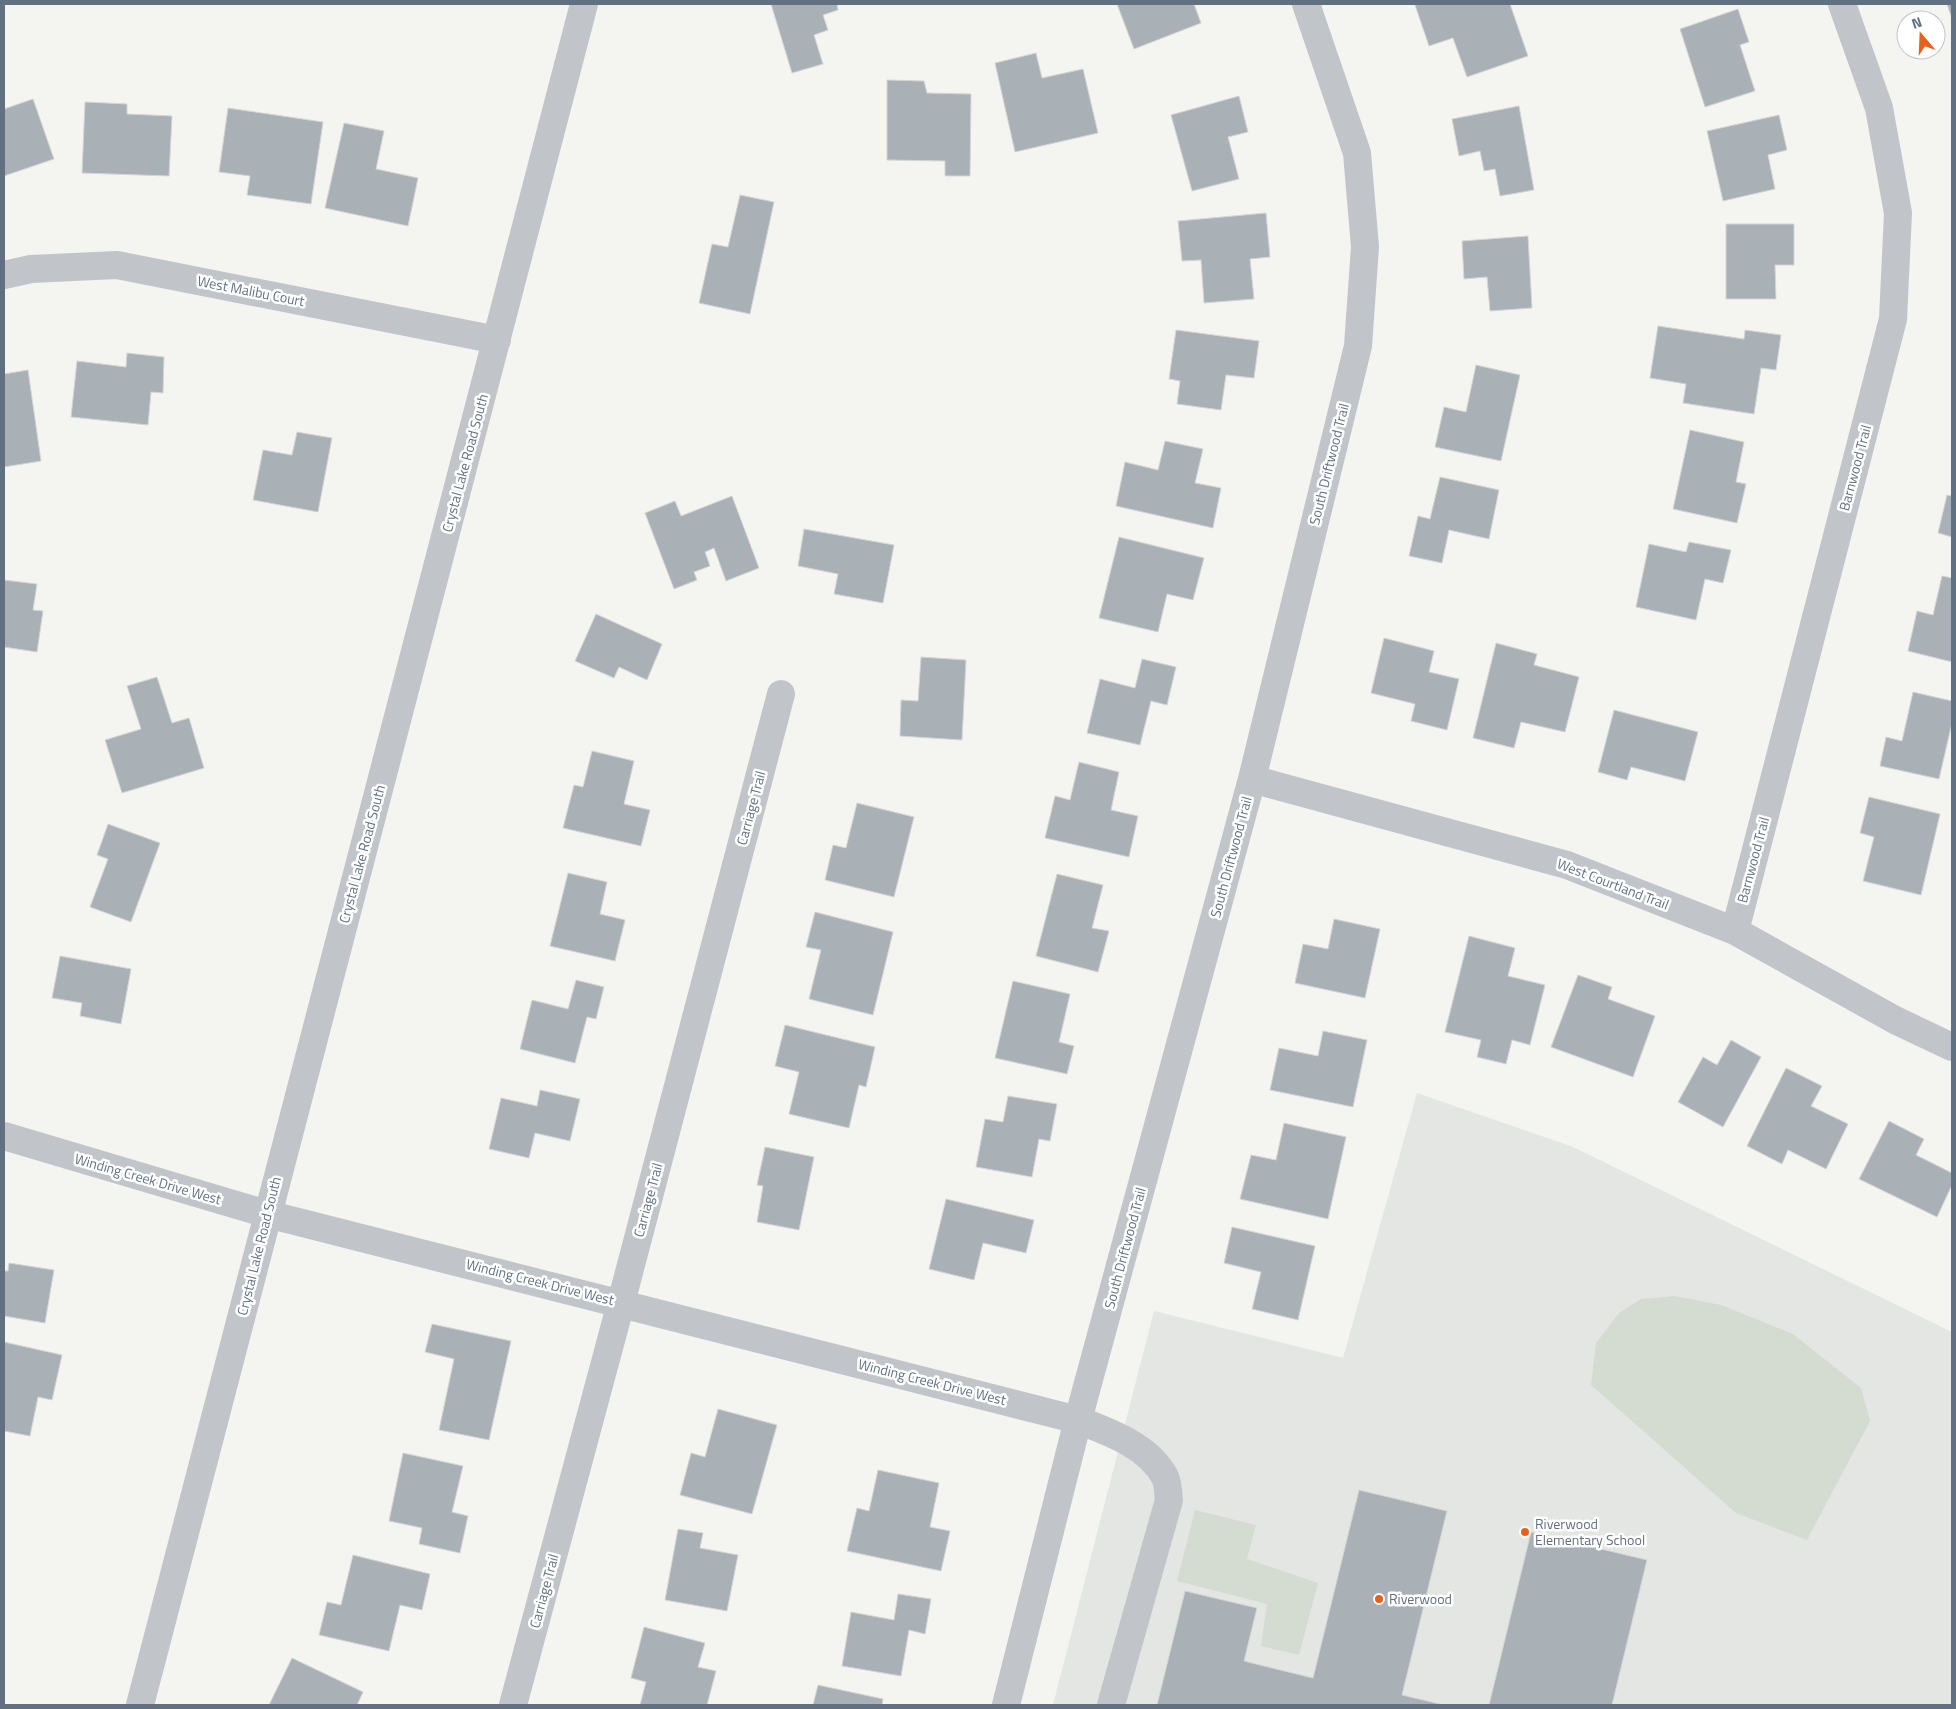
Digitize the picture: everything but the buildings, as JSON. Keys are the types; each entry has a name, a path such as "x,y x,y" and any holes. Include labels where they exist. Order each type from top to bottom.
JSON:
{"street":[{"name":"Crystal Lake Road South","path":"140,1705 584,4"},
{"name":"South Driftwood Trail","path":"1006,1705 1078,1420 1252,779 1358,346 1365,247 1357,154 1306,4"},
{"name":"Barnwood Trail","path":"1734,931 1893,319 1898,213 1879,108 1842,4"},
{"name":"West Malibu Court","path":"4,275 32,269 116,265 497,340"},
{"name":"Carriage Trail","path":"513,1705 781,694"},
{"name":"West Courtland Trail","path":"1252,779 1567,865 1734,931 1895,1020 1952,1046"},
{"name":"Winding Creek Drive West","path":"4,1136 267,1214 1078,1420 1114,1434 1148,1456 1166,1478 1169,1500 1111,1705"}],"shaded area":[{"name":"Riverwood Elementary School","path":"1417,1093 1573,1147 1952,1332 1952,1705 1053,1705 1154,1311 1343,1358"},
{"path":"1675,1296 1721,1305 1793,1334 1861,1388 1870,1421 1807,1540 1736,1513 1591,1385 1596,1343 1619,1313 1641,1299"},
{"path":"1195,1510 1256,1525 1247,1559 1318,1583 1299,1655 1261,1646 1267,1604 1177,1581"}],"place":[{"name":"Riverwood Elementary School","path":"1525,1532"},
{"name":"Riverwood","path":"1379,1599"}]}
